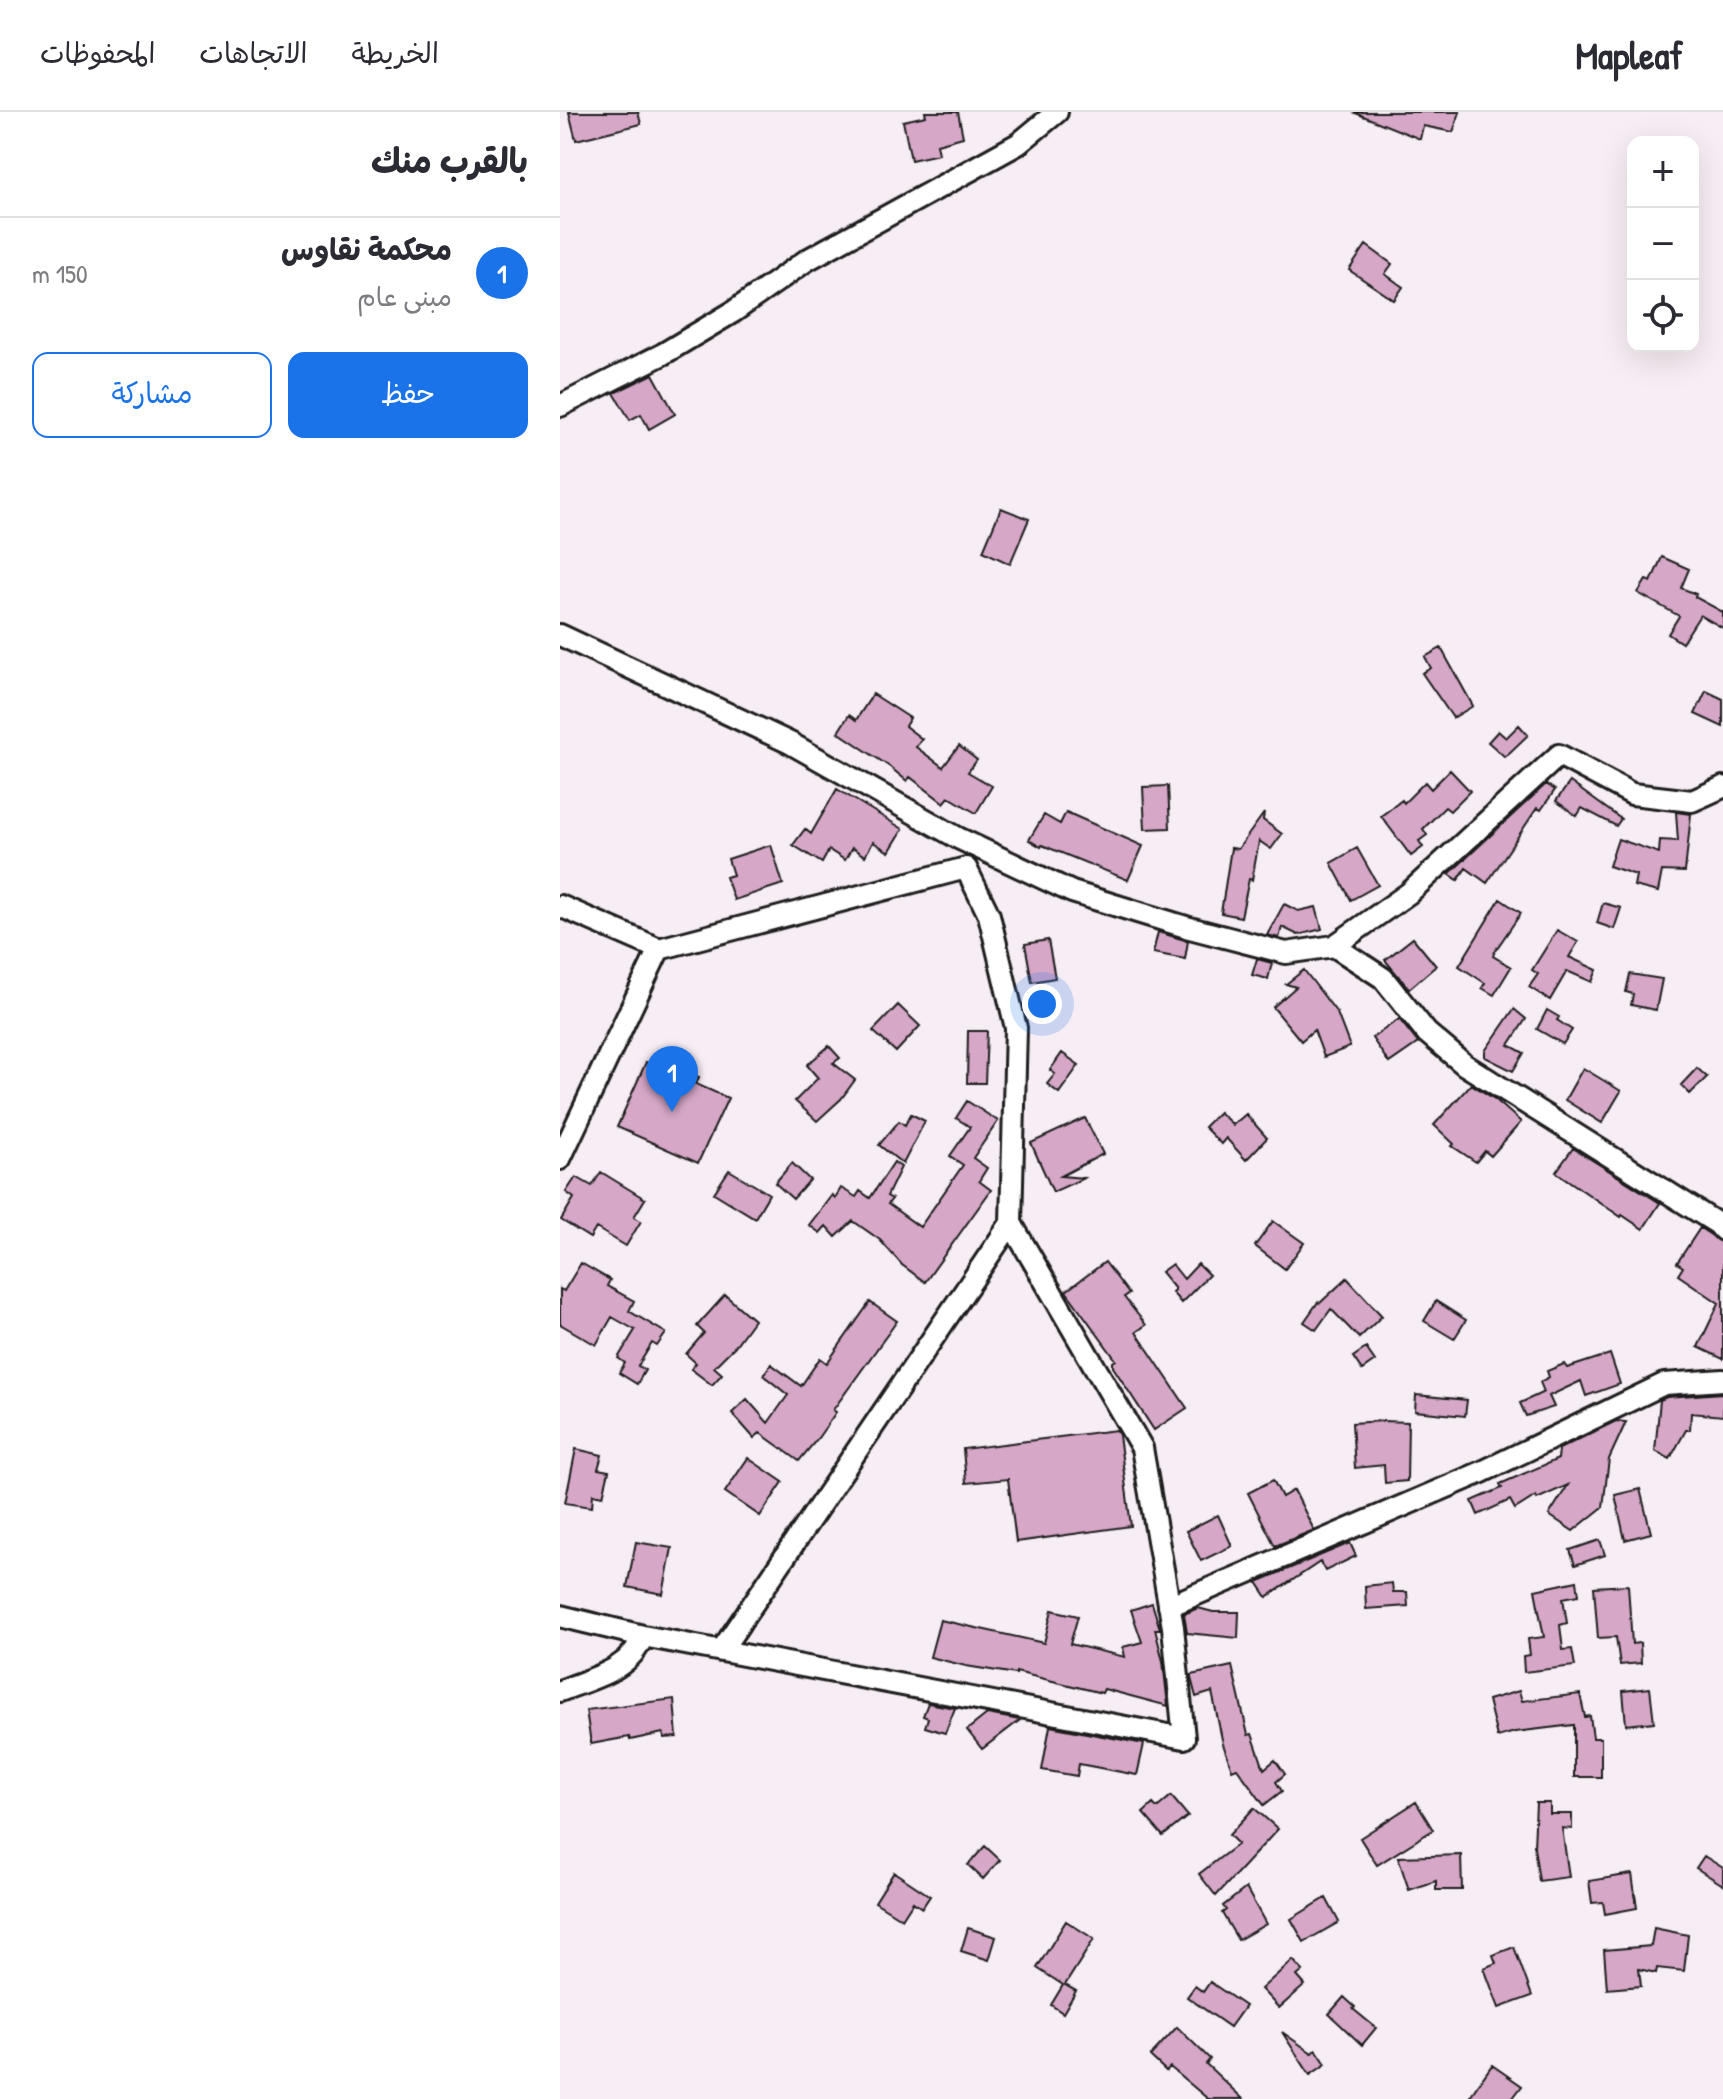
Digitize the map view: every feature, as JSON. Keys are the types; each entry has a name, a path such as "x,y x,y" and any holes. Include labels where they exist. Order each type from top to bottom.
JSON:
{"street":[{"path":"560,406 663,354 733,312 807,260 1018,144 1057,112"},
{"path":"560,635 790,743 958,838 1072,892 1186,927 1286,953 1334,946 1409,893 1559,755 1632,794 1692,801 1723,787"},
{"path":"560,1616 643,1636 1184,1738 1169,1606 1142,1448 1011,1223 1016,1028 989,915 966,868 958,838"},
{"path":"560,906 659,949 966,868"},
{"path":"1334,946 1383,978 1427,1033 1465,1065 1645,1177 1723,1230"},
{"path":"560,1159 659,949"},
{"path":"721,1651 1011,1223"},
{"path":"1169,1606 1482,1472 1664,1384 1723,1380"},
{"path":"560,1691 622,1665 632,1657 643,1636"}],"building":[{"path":"569,112 638,112 641,124 576,140"},
{"path":"925,112 958,112 963,137 937,144 939,154 911,160 903,121 926,116"},
{"path":"1353,112 1460,112 1453,132 1423,126 1420,139"},
{"path":"1366,245 1392,264 1385,274 1403,287 1394,300 1349,270"},
{"path":"653,374 675,414 649,429 641,414 630,420 614,393"},
{"path":"1001,508 1029,519 1010,564 983,551"},
{"path":"1662,557 1689,569 1681,588 1723,612 1723,628 1700,615 1682,643 1668,634 1679,616 1638,593 1646,580 1651,582"},
{"path":"1441,648 1473,706 1453,718 1422,673 1431,668 1425,657"},
{"path":"1706,691 1723,699 1723,727 1695,714"},
{"path":"873,694 910,718 905,726 922,739 916,747 943,767 959,746 977,760 968,772 992,786 976,813 949,797 944,803 910,777 907,781 838,732 849,715 856,720"},
{"path":"1519,725 1528,735 1505,757 1488,742 1498,731 1506,738"},
{"path":"1450,770 1470,791 1450,811 1445,807 1423,829 1427,835 1419,841 1423,847 1411,856 1381,816 1402,800 1404,803 1425,782 1431,789"},
{"path":"1570,782 1621,819 1616,826 1582,808 1577,816 1556,801"},
{"path":"1546,784 1555,790 1541,810 1537,808 1487,883 1466,868 1458,880 1449,874"},
{"path":"1168,786 1170,828 1145,829 1143,787"},
{"path":"837,789 903,829 889,852 873,842 865,856 852,848 845,860 829,850 822,863 793,845 805,829 811,834"},
{"path":"1066,812 1143,846 1128,880 1029,840 1044,815 1060,824"},
{"path":"1676,812 1691,814 1685,872 1662,871 1658,892 1634,886 1636,875 1609,866 1618,839 1659,853 1660,840 1678,841"},
{"path":"1264,813 1263,820 1282,834 1271,849 1259,841 1241,917 1221,913 1231,848 1238,849"},
{"path":"771,845 783,884 734,900 726,877 733,875 728,859"},
{"path":"1357,848 1378,885 1351,900 1331,863"},
{"path":"1500,899 1521,913 1493,956 1511,967 1494,995 1482,988 1485,983 1459,966"},
{"path":"1603,903 1621,908 1614,929 1597,923"},
{"path":"1284,904 1298,911 1316,907 1322,929 1298,935 1282,927 1279,938 1267,935"},
{"path":"1557,930 1578,942 1569,957 1597,970 1592,982 1567,971 1550,1000 1529,987 1538,974 1532,970"},
{"path":"1158,932 1188,941 1185,959 1153,953"},
{"path":"1413,938 1436,966 1409,989 1385,960"},
{"path":"1048,940 1055,978 1032,982 1025,944"},
{"path":"1257,959 1272,963 1268,979 1252,975"},
{"path":"1304,970 1337,1013 1350,1047 1324,1057 1314,1030 1301,1041 1273,1007 1296,987 1286,984"},
{"path":"1630,974 1662,979 1656,1010 1631,1005 1633,994 1626,992"},
{"path":"898,1005 920,1026 896,1052 873,1031"},
{"path":"1514,1009 1526,1019 1509,1045 1524,1053 1513,1071 1485,1057 1485,1051"},
{"path":"1547,1010 1572,1030 1563,1044 1537,1029"},
{"path":"1399,1019 1418,1043 1389,1063 1372,1038"},
{"path":"968,1031 987,1031 985,1083 967,1083"},
{"path":"829,1046 840,1058 833,1063 855,1080 841,1099 817,1121 795,1101 818,1078 807,1065"},
{"path":"1062,1053 1079,1065 1059,1093 1047,1084 1055,1074 1050,1070"},
{"path":"646,1062 673,1075 676,1067 699,1077 696,1084 728,1098 698,1163 617,1127"},
{"path":"1583,1068 1621,1091 1602,1123 1565,1100"},
{"path":"1697,1068 1707,1077 1690,1094 1681,1085"},
{"path":"1471,1084 1521,1122 1491,1156 1485,1151 1476,1162 1452,1146 1454,1144 1434,1125"},
{"path":"967,1101 998,1121 973,1158 987,1168 979,1181 991,1190 925,1282 902,1265 880,1240 853,1221 836,1237 826,1226 820,1233 809,1225 841,1188 856,1197 860,1191 870,1198 894,1162 901,1167 887,1196 892,1199 888,1204 920,1227 963,1165 950,1156 970,1127 956,1118"},
{"path":"1219,1112 1233,1125 1246,1114 1267,1138 1246,1160 1226,1138 1221,1144 1204,1127"},
{"path":"911,1114 925,1121 903,1164 879,1145 899,1121 905,1125"},
{"path":"1085,1118 1103,1154 1061,1176 1084,1178 1053,1192 1031,1143"},
{"path":"1573,1148 1660,1203 1643,1229 1556,1172"},
{"path":"792,1163 810,1180 793,1199 775,1183"},
{"path":"729,1170 769,1194 755,1218 714,1193"},
{"path":"601,1172 645,1199 634,1217 641,1221 626,1246 596,1228 590,1238 561,1220 574,1198 566,1192 576,1177 592,1186"},
{"path":"1273,1221 1304,1243 1285,1269 1255,1246"},
{"path":"1700,1228 1723,1243 1723,1359 1698,1347 1719,1303 1678,1275 1683,1267 1677,1263"},
{"path":"1105,1262 1129,1294 1124,1297 1146,1325 1136,1332 1187,1408 1154,1430 1113,1367 1116,1360 1066,1291"},
{"path":"581,1263 610,1280 607,1286 634,1301 629,1311 666,1333 657,1346 652,1343 638,1366 645,1370 637,1384 619,1373 625,1363 618,1358 635,1330 612,1317 596,1345 560,1324 560,1289 564,1291"},
{"path":"1172,1264 1184,1279 1198,1264 1209,1275 1181,1303 1172,1292 1175,1289 1161,1272"},
{"path":"1347,1278 1382,1316 1359,1338 1331,1309 1316,1330 1304,1322 1318,1302"},
{"path":"725,1295 754,1320 714,1367 722,1374 712,1385 691,1369 696,1363 686,1354 704,1333 697,1326"},
{"path":"1436,1301 1466,1320 1454,1339 1424,1321"},
{"path":"870,1302 897,1321 799,1461 760,1433 754,1438 732,1413 747,1399 768,1423 788,1395 763,1375 771,1364 801,1386 820,1358 827,1363"},
{"path":"1366,1348 1375,1361 1362,1370 1353,1357"},
{"path":"1610,1354 1620,1384 1586,1396 1581,1381 1549,1396 1554,1407 1526,1416 1520,1403 1544,1392 1540,1382 1549,1377 1547,1371"},
{"path":"1723,1393 1723,1416 1691,1413 1690,1430 1686,1430 1670,1459 1655,1451 1660,1400"},
{"path":"1416,1395 1467,1400 1465,1416 1415,1411"},
{"path":"1616,1421 1626,1422 1609,1459 1603,1507 1573,1531 1549,1515 1568,1485 1537,1499 1536,1496 1515,1509 1510,1500 1478,1515 1472,1501 1502,1488 1500,1484 1558,1459 1559,1449"},
{"path":"1408,1422 1407,1481 1385,1483 1384,1465 1355,1468 1352,1423"},
{"path":"1116,1430 1131,1526 1016,1542 1008,1479 966,1483 963,1449"},
{"path":"576,1449 602,1455 598,1469 609,1471 603,1496 593,1494 592,1507 565,1503"},
{"path":"748,1458 783,1482 760,1516 725,1492"},
{"path":"1273,1480 1282,1497 1294,1490 1314,1530 1275,1546 1248,1493"},
{"path":"1640,1489 1651,1533 1625,1540 1615,1495"},
{"path":"1218,1515 1232,1546 1201,1561 1186,1531"},
{"path":"1600,1540 1605,1555 1575,1565 1570,1550"},
{"path":"636,1542 672,1548 663,1594 627,1587"},
{"path":"1350,1543 1356,1556 1325,1571 1320,1562 1267,1597 1257,1582"},
{"path":"1577,1581 1579,1595 1563,1598 1567,1623 1560,1625 1563,1650 1572,1649 1575,1666 1524,1672 1523,1656 1530,1655 1528,1639 1544,1637 1535,1590"},
{"path":"1392,1583 1393,1592 1407,1592 1408,1606 1366,1609 1365,1586"},
{"path":"1628,1585 1632,1644 1640,1643 1641,1663 1620,1665 1616,1637 1598,1638 1594,1587"},
{"path":"1152,1603 1160,1629 1155,1629 1163,1661 1168,1706 1104,1689 1102,1693 1016,1672 966,1666 930,1657 940,1620 1044,1643 1052,1610 1078,1616 1070,1644 1125,1657 1123,1647 1142,1642 1131,1610"},
{"path":"1198,1608 1213,1612 1239,1612 1238,1638 1187,1633 1184,1614"},
{"path":"1232,1666 1248,1735 1252,1734 1264,1769 1275,1760 1285,1774 1276,1782 1282,1791 1264,1805 1237,1768 1232,1770 1212,1692 1196,1697 1191,1678 1191,1675"},
{"path":"1650,1688 1654,1722 1626,1725 1623,1691"},
{"path":"1519,1691 1522,1701 1580,1694 1585,1717 1590,1716 1593,1738 1601,1738 1601,1777 1574,1777 1574,1725 1497,1737 1488,1700"},
{"path":"674,1699 677,1737 664,1738 663,1733 591,1744 586,1710"},
{"path":"928,1703 955,1708 945,1733 925,1727 928,1718 923,1716"},
{"path":"987,1714 1020,1720 982,1749 967,1730"},
{"path":"1050,1726 1144,1744 1137,1775 1079,1764 1077,1776 1042,1770"},
{"path":"1171,1796 1188,1816 1163,1836 1143,1813 1153,1804 1157,1808"},
{"path":"1416,1802 1433,1830 1377,1865 1360,1838"},
{"path":"1536,1803 1550,1803 1550,1814 1572,1814 1572,1829 1562,1828 1569,1877 1539,1881 1534,1847"},
{"path":"1254,1808 1278,1829 1216,1896 1199,1874 1238,1844 1229,1835"},
{"path":"985,1846 1000,1860 983,1879 968,1865"},
{"path":"1461,1855 1462,1890 1436,1890 1436,1881 1409,1890 1398,1857"},
{"path":"1704,1856 1723,1868 1723,1885 1696,1868"},
{"path":"894,1872 930,1896 922,1908 913,1902 902,1919 875,1902"},
{"path":"1632,1874 1637,1908 1605,1914 1603,1902 1592,1903 1589,1881"},
{"path":"1246,1888 1266,1924 1238,1940 1222,1913 1226,1910 1223,1906"},
{"path":"1326,1898 1339,1922 1304,1942 1291,1919"},
{"path":"1066,1921 1094,1939 1065,1985 1076,1991 1063,2013 1051,2005 1063,1985 1037,1968"},
{"path":"968,1928 996,1937 989,1960 961,1951"},
{"path":"1654,1928 1688,1935 1684,1971 1657,1968 1656,1973 1639,1969 1641,1986 1607,1989 1604,1950 1651,1946"},
{"path":"1514,1947 1532,1996 1499,2008 1484,1968 1496,1963 1493,1955"},
{"path":"1293,1960 1303,1971 1297,1976 1305,1985 1279,2008 1261,1989"},
{"path":"1210,1982 1245,2006 1230,2027 1187,1997 1195,1986 1203,1992"},
{"path":"1344,1997 1376,2028 1362,2045 1329,2014"},
{"path":"1177,2027 1210,2059 1206,2064 1243,2099 1208,2099 1170,2067 1166,2071 1150,2056"},
{"path":"1282,2032 1312,2053 1316,2049 1326,2064 1310,2075"},
{"path":"1492,2065 1522,2086 1512,2099 1468,2099"}],"place":[{"name":"محكمة نقاوس","path":"672,1112"}]}
